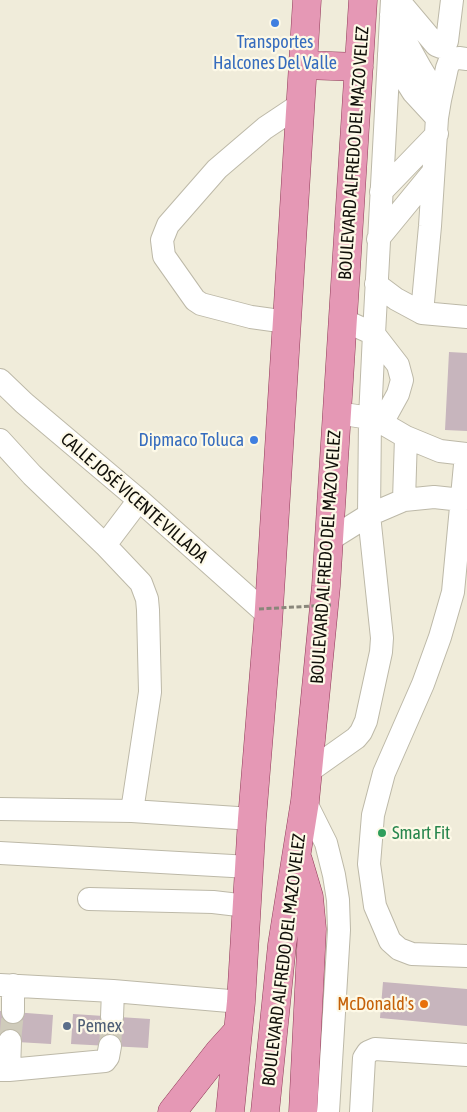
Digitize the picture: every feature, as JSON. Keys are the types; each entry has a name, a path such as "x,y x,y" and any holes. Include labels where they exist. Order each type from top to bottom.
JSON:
{"main road":[{"name":"BOULEVARD ALFREDO DEL MAZO VELEZ","path":"228,1109 241,1002 264,612 287,322 307,0"},
{"name":"BOULEVARD ALFREDO DEL MAZO VELEZ","path":"265,1112 282,945 305,801 326,586 363,0"},
{"path":"304,65 359,67"},
{"path":"296,852 309,897 312,929 302,1112"},
{"path":"172,1112 238,1031"}],"street":[{"path":"393,5 436,45 441,47 445,46 447,41 452,0"},
{"path":"308,772 356,738 361,732 366,721 381,652 382,638 369,515 376,421 374,334 378,239 393,5"},
{"path":"393,5 421,69 438,117"},
{"path":"389,54 413,92 438,117"},
{"path":"422,313 438,117 450,60 467,59"},
{"path":"287,322 251,318 201,304 195,300 164,256 162,240 168,225 217,169 265,128 301,104"},
{"path":"381,192 438,117"},
{"path":"378,239 433,172"},
{"path":"376,284 396,299 422,313 467,317"},
{"path":"343,320 374,334 398,365 402,380 398,394 376,421"},
{"name":"CALLE JOSÉ VICENTE VILLADA","path":"0,380 139,500 264,612"},
{"path":"0,405 24,402"},
{"path":"337,414 376,421 406,437 440,451 467,454 453,592 440,637 423,684 384,773 373,815 369,864 375,906 390,941 399,949 412,954 467,956"},
{"path":"404,500 406,437"},
{"path":"0,440 141,583 147,599 150,692 132,812"},
{"path":"329,540 369,515 404,500 434,497 462,500"},
{"path":"105,545 139,500"},
{"path":"305,801 326,842 338,900 339,930 328,1112"},
{"path":"0,809 132,812 252,819"},
{"path":"0,853 250,867"},
{"path":"89,899 213,902 247,906"},
{"path":"13,1012 6,985 113,991 241,1002"},
{"path":"112,1017 113,991"},
{"path":"10,1041 4,1070 105,1061 108,1057 110,1046"},
{"path":"361,1112 364,1058 368,1052 376,1049 467,1055"}],"path":[{"path":"264,612 331,604"}],"building":[{"path":"449,352 467,353 467,431 445,430"},
{"name":"McDonald's","path":"383,982 467,989 467,1026 380,1018"},
{"path":"0,1011 53,1015 51,1044 0,1041"},
{"path":"73,1014 150,1019 148,1048 71,1044"}],"tunnel":[{"path":"10,1041 13,1012"},
{"path":"110,1046 112,1017"}],"place":[{"name":"Transportes Halcones Del Valle","path":"275,23"},
{"name":"Dipmaco Toluca","path":"254,440"},
{"name":"Smart Fit","path":"382,833"},
{"name":"McDonald's","path":"424,1004"},
{"name":"Pemex","path":"67,1026"}]}
